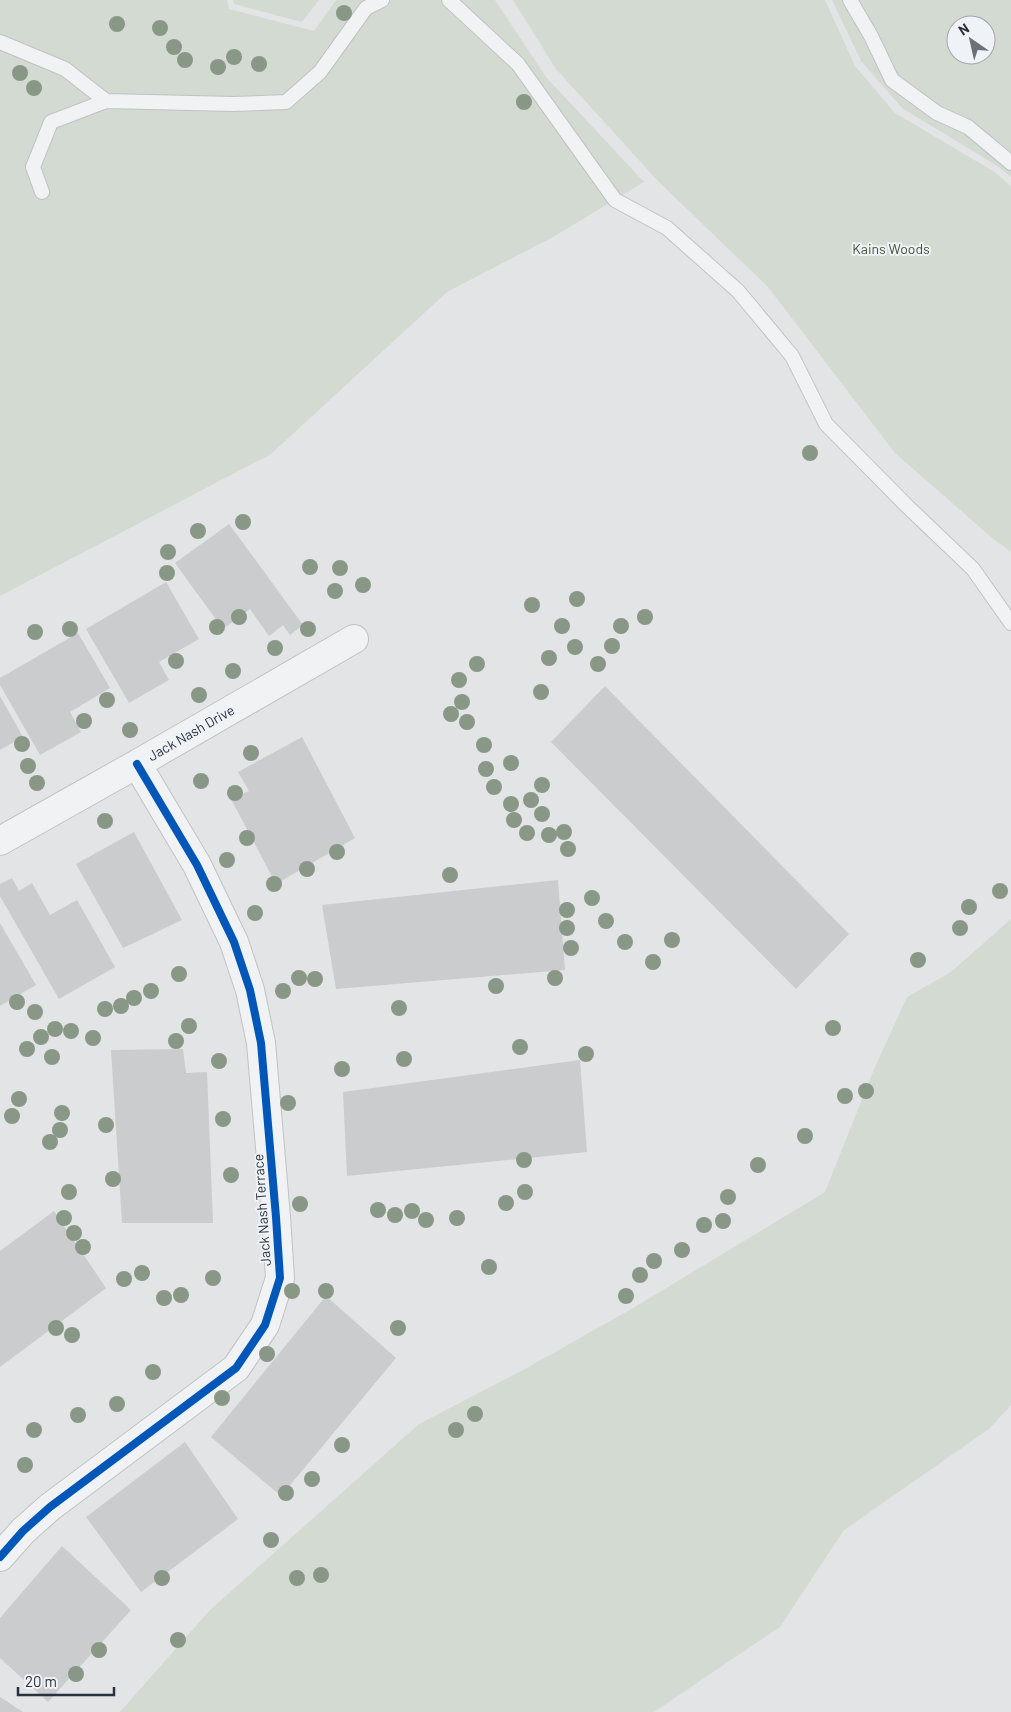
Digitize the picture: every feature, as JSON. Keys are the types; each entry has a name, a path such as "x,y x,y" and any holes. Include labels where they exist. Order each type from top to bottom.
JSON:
{"street":[{"name":"Jack Nash Drive","path":"0,841 354,639"},
{"name":"Jack Nash Terrace","path":"0,1557 23,1531 50,1507 236,1368 265,1325 280,1278 260,1043 250,990 234,942 197,865 137,764"}],"lane":[{"path":"42,192 33,167 51,122 106,101 233,104 286,102 320,72 368,4 382,0"},
{"path":"448,0 518,64 615,200 668,228 738,291 792,356 826,424 973,570 1011,623"},
{"path":"850,0 871,36 892,80 937,113 968,127 1011,163"},
{"path":"0,42 65,69 106,101"}],"green space":[{"path":"0,0 227,0 229,9 314,31 336,0 495,0 546,77 644,182 553,237 447,292 271,454 0,596"},
{"path":"233,0 319,0 302,22 234,4"},
{"name":"Kains Woods","path":"513,0 825,0 855,66 895,113 993,171 1011,186 1011,552 895,453 768,287 658,181 556,69"},
{"path":"832,0 1011,0 1011,177 999,167 902,108 861,61"},
{"path":"1011,919 1011,1405 989,1429 844,1530 780,1627 654,1712 120,1712 210,1610 419,1424 525,1369 635,1307 825,1192 875,1067 907,997 951,972"}],"building":[{"path":"229,524 303,625 290,635 283,625 269,636 250,609 223,629 175,563"},
{"path":"166,582 199,639 159,662 169,680 129,703 86,629"},
{"path":"78,633 110,688 70,712 81,732 40,755 0,685 0,678"},
{"path":"605,686 849,934 796,989 551,742"},
{"path":"0,696 23,737 0,750"},
{"path":"302,737 355,838 276,884 231,799 249,791 238,772"},
{"path":"134,832 182,920 123,948 76,864"},
{"path":"12,878 19,891 32,883 50,915 77,900 115,967 59,999 0,896 0,884"},
{"path":"558,880 565,970 336,989 322,905"},
{"path":"0,923 36,985 0,1006"},
{"path":"183,1049 186,1073 207,1072 213,1223 122,1223 111,1050"},
{"path":"580,1060 587,1152 347,1176 343,1092"},
{"path":"54,1211 106,1288 0,1367 0,1251"},
{"path":"326,1296 396,1358 281,1496 211,1437"},
{"path":"185,1442 238,1519 141,1592 86,1517"},
{"path":"62,1546 131,1610 48,1702 0,1658 0,1618"},
{"path":"0,1697 23,1712 0,1712"}],"cycle path":[{"path":"0,1557 23,1531 50,1507 236,1368 265,1325 280,1278 261,1043 250,990 234,942 197,865 137,764"}]}
